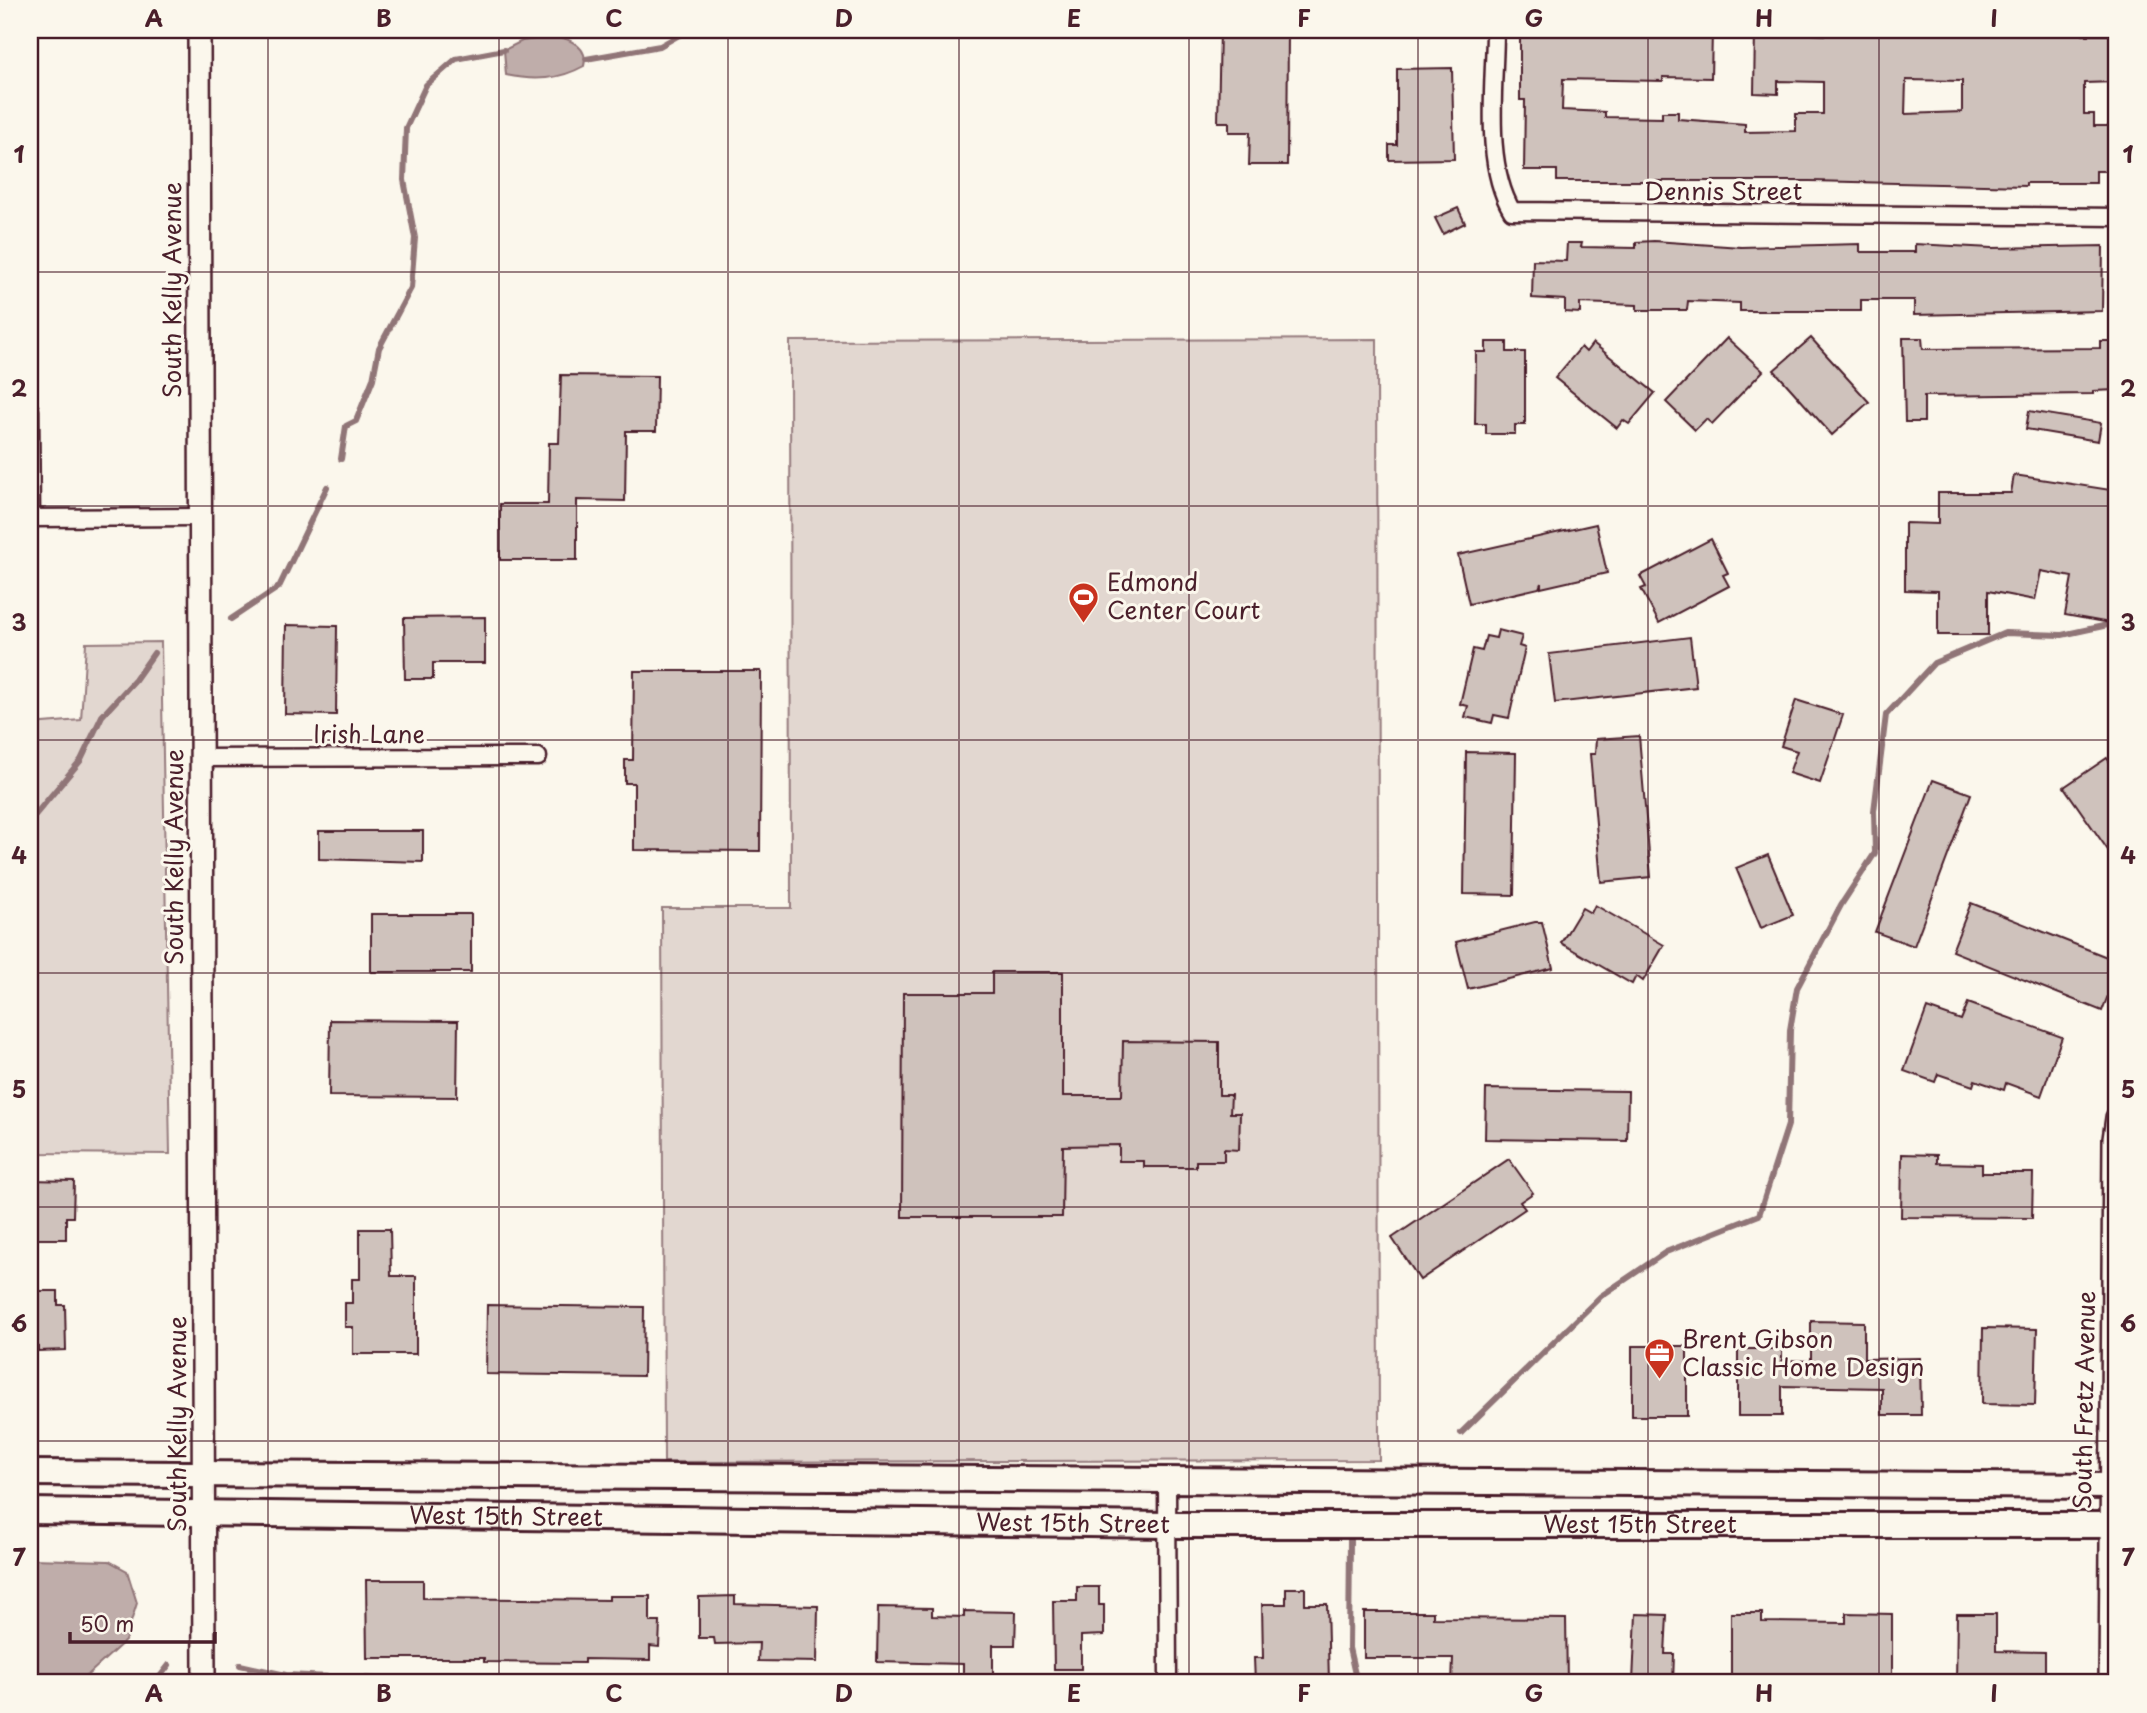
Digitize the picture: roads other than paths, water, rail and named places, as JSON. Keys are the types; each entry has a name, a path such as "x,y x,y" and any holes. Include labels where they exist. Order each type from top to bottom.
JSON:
{"main road":[{"name":"South Kelly Avenue","path":"199,30 204,1683"},
{"name":"South Fretz Avenue","path":"2110,1683 2115,1486 2114,1139 2117,1118"},
{"name":"West 15th Street","path":"30,1473 2115,1486"},
{"name":"West 15th Street","path":"30,1511 1167,1525 2114,1525"}],"street":[{"name":"Dennis Street","path":"1494,30 1494,165 1501,192 1512,211 2117,217"},
{"path":"30,410 30,518 199,517"},
{"name":"Irish Lane","path":"201,758 538,757"},
{"path":"1167,1482 1168,1683"}],"waterway":[{"path":"586,59 660,46 688,30"},
{"path":"341,459 346,426 356,421 373,379 379,348 411,288 415,238 404,180 406,128 426,85 456,59 504,50"},
{"path":"231,619 279,587 327,487"},
{"path":"1461,1433 1601,1296 1666,1252 1759,1215 1788,1125 1790,1030 1797,988 1841,905 1875,853 1874,811 1886,715 1934,663 2005,633 2062,635 2117,623"},
{"path":"30,821 81,760 102,716 135,680 154,653"},
{"path":"1350,1540 1349,1648 1357,1683"},
{"path":"155,1683 169,1665"},
{"path":"240,1665 286,1675 466,1683"}],"place":[{"name":"Edmond Center Court","path":"1084,624"},
{"name":"Brent Gibson Classic Home Design","path":"1659,1381"}]}
